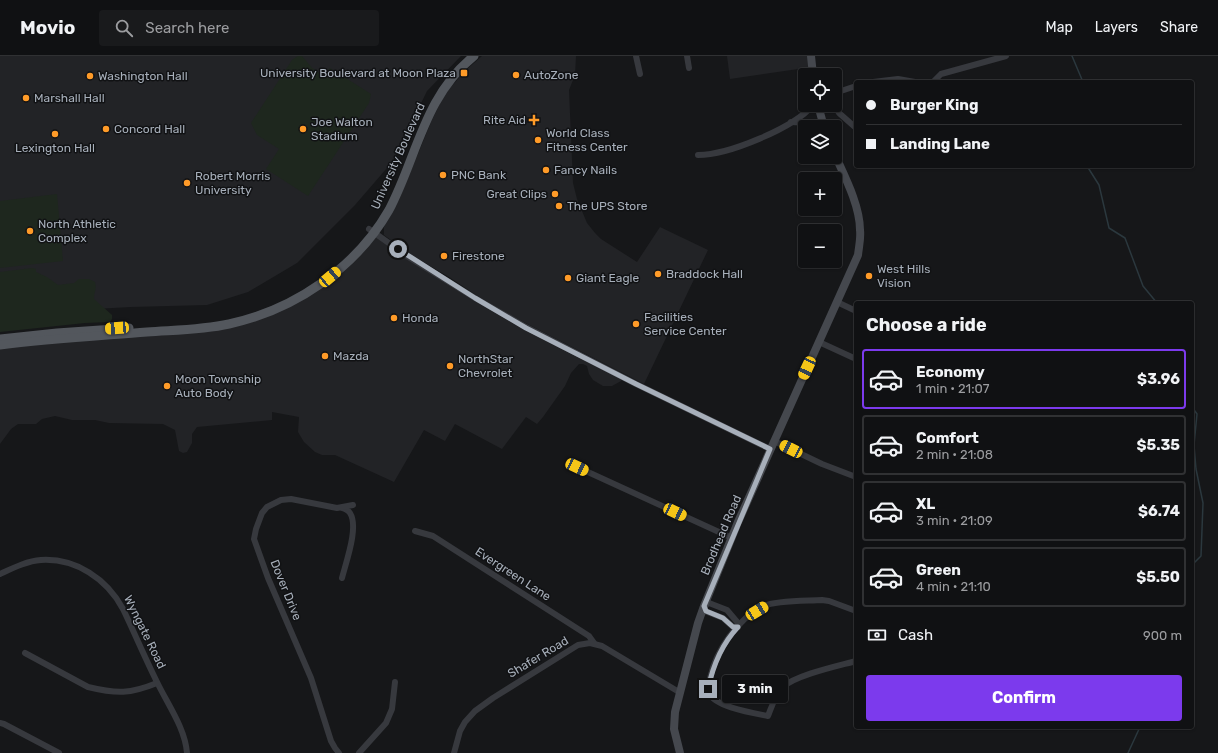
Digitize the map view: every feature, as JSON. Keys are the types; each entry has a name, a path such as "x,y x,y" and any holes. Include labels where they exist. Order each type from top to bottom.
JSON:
{"main road":[{"name":"University Boulevard","path":"0,339 74,331 204,322 248,313 294,294 319,277 344,257 371,231 391,192 419,121 429,101 444,77 464,56"},
{"name":"University Boulevard","path":"0,345 205,328 242,321 284,305 319,285 352,258 395,197 434,103 454,76 474,56"},
{"path":"811,56 812,68"},
{"name":"Brodhead Road","path":"680,753 675,738 674,721 679,692 704,606 770,449 858,255 860,229 859,220 839,164"}],"street":[{"path":"636,56 640,74"},
{"path":"687,56 689,68"},
{"path":"934,80 941,74 1006,56"},
{"path":"890,80 904,80"},
{"path":"842,91 854,87"},
{"path":"698,155 716,153 743,145 791,122 806,112"},
{"path":"839,112 854,126"},
{"path":"791,122 798,122"},
{"path":"371,231 410,258 526,328 636,384 770,449"},
{"path":"837,302 854,309"},
{"path":"819,342 854,358"},
{"path":"774,441 854,477"},
{"path":"577,467 732,538"},
{"name":"Dover Drive","path":"339,753 331,740 311,678 268,578 254,539 256,528 262,513 268,507 281,500 291,499 342,508"},
{"path":"342,508 353,505"},
{"path":"342,508 350,513 353,521 353,530 342,578"},
{"name":"Evergreen Lane","path":"415,531 433,536 589,636 594,643"},
{"name":"Wyngate Road","path":"0,574 26,563 40,560 55,560 75,565 90,573 107,586 120,602 181,731 186,743 187,753"},
{"path":"854,610 822,600 775,603 765,606 738,627 728,639 718,655 711,674 708,689 709,694 719,703 768,716 777,695 793,680 854,663"},
{"path":"704,606 706,611 723,618 733,627 738,627"},
{"name":"Shafer Road","path":"454,753 458,736 471,714 572,648 585,643 594,643"},
{"path":"594,643 609,650 679,692"},
{"path":"25,653 88,687 95,689 123,693 141,689 157,683"},
{"path":"359,753 386,723 392,709 395,682"},
{"path":"0,723 59,753"}],"shaded area":[{"name":"Robert Morris University","path":"0,56 461,56 427,91 393,161 355,205 297,263 248,292 207,305 39,312 0,306"},
{"name":"Joe Walton Stadium","path":"298,56 302,56 312,68 324,76 330,68 371,94 369,103 308,196 266,169 279,149 257,135 251,123 292,60"},
{"path":"482,56 576,56 575,75 569,90 573,183 577,199 587,223 601,239 637,262 660,227 708,250 644,384 510,315 413,256 384,235 384,227 399,200 440,103 449,89 466,70"},
{"path":"727,56 811,56 812,67 730,79"},
{"name":"North Athletic Complex","path":"57,194 63,261 0,268 0,201"},
{"path":"374,233 475,298 623,377 621,381 612,386 603,386 593,380 589,374 587,366 579,364 571,373 565,386 537,424 526,417 502,449 455,424 445,441 424,430 394,482 335,455 322,455 315,452 304,442 298,432 299,417 272,412 272,420 197,427 192,434 192,443 187,452 183,453 179,451 175,430 163,424 109,423 95,420 72,420 55,416 42,419 36,424 18,424 11,429 0,444 0,345 216,327 309,292"},
{"path":"32,268 36,269 36,272 47,277 58,285 74,283 79,279 89,279 95,282 96,287 94,299 112,315 112,319 110,322 85,323 0,332 0,272"}],"waterway":[{"path":"1072,56 1082,80"},
{"path":"1088,168 1099,185 1109,228 1125,238 1143,286 1155,301"},
{"path":"1194,410 1197,414 1194,445"},
{"path":"1194,445 1196,469 1203,503 1201,556 1194,563"},
{"path":"1128,753 1139,729"}],"place":[{"name":"University Boulevard at Moon Plaza","path":"464,73"},
{"name":"AutoZone","path":"516,75"},
{"name":"Washington Hall","path":"90,76"},
{"name":"Marshall Hall","path":"26,98"},
{"name":"Rite Aid","path":"534,120"},
{"name":"Concord Hall","path":"106,129"},
{"name":"Joe Walton Stadium","path":"303,129"},
{"name":"Lexington Hall","path":"55,134"},
{"name":"World Class Fitness Center","path":"538,140"},
{"name":"Fancy Nails","path":"546,170"},
{"name":"PNC Bank","path":"443,175"},
{"name":"Robert Morris University","path":"187,183"},
{"name":"Great Clips","path":"555,194"},
{"name":"The UPS Store","path":"559,206"},
{"name":"North Athletic Complex","path":"30,231"},
{"name":"Firestone","path":"444,256"},
{"name":"Braddock Hall","path":"658,274"},
{"name":"West Hills Vision","path":"869,276"},
{"name":"Giant Eagle","path":"568,278"},
{"name":"Honda","path":"394,318"},
{"name":"Facilities Service Center","path":"636,324"},
{"name":"Mazda","path":"325,356"},
{"name":"NorthStar Chevrolet","path":"450,366"},
{"name":"Moon Township Auto Body","path":"167,386"}],"route":[{"path":"398,249 410,258 526,328 636,384 770,449 738,522 704,606 706,611 723,618 733,627 738,627 718,655 711,674 708,689"}]}
